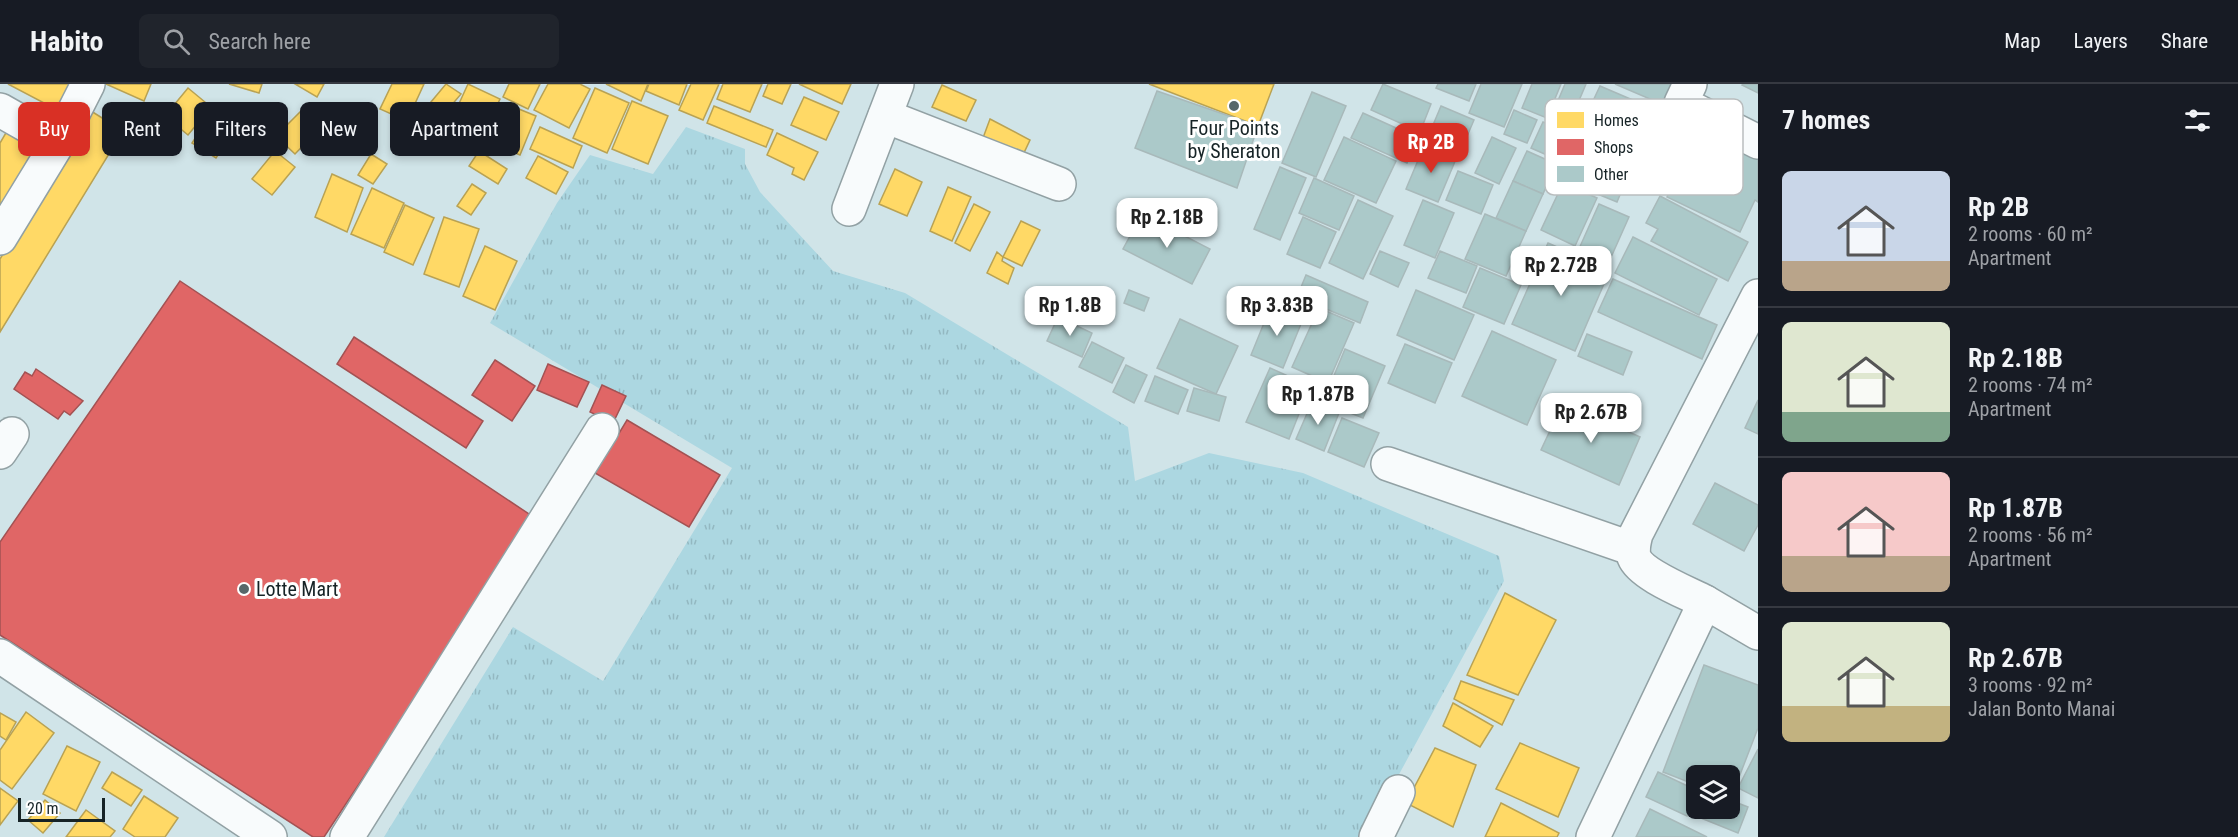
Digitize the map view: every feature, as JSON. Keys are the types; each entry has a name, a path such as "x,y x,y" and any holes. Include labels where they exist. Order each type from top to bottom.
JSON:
{"street":[{"path":"79,102 88,84"},
{"path":"849,209 897,84"},
{"path":"1683,99 1690,84"},
{"path":"0,110 18,120"},
{"path":"885,116 1059,184"},
{"path":"1743,134 1758,142"},
{"path":"0,238 50,156"},
{"path":"1758,296 1636,534 1633,549 1635,560 1653,576 1705,602 1758,633"},
{"path":"347,837 602,430"},
{"path":"1388,464 1633,549"},
{"path":"1593,837 1705,602"},
{"path":"0,656 270,837"},
{"path":"1376,837 1398,792"}],"green space":[{"path":"686,127 745,149 745,164 760,192 833,271 905,293 1128,427 1135,481 1209,453 1303,473 1499,556 1504,581 1365,837 384,837 513,627 603,681 732,468 490,323 557,203 590,155 653,174"}],"building: Homes":[{"path":"8,84 78,84 69,102 42,102"},
{"path":"106,84 151,84 144,101"},
{"path":"229,84 262,84 259,93"},
{"path":"295,84 324,84 317,97"},
{"path":"392,84 424,84 416,102 390,102 390,113 380,109"},
{"path":"446,84 461,94 454,102 431,102"},
{"path":"468,84 500,99 499,102 460,102"},
{"path":"509,84 540,84 528,109 520,105 520,102 513,102 503,97"},
{"path":"548,84 580,84 590,89 569,128 534,110"},
{"path":"606,84 648,84 641,101"},
{"path":"649,84 687,84 679,105 646,91"},
{"path":"691,84 719,84 703,120 679,110"},
{"path":"723,84 762,84 750,112 717,99"},
{"path":"768,84 791,84 782,104 763,96"},
{"path":"799,84 851,84 842,104"},
{"name":"Four Points by Sheraton","path":"1149,84 1274,84 1258,126"},
{"path":"942,85 976,100 966,121 932,107"},
{"path":"188,88 205,102 194,102 194,128 188,135 182,130 182,102 176,102"},
{"path":"595,88 629,103 607,153 573,138"},
{"path":"804,97 839,112 826,140 791,125"},
{"path":"632,101 668,116 648,164 612,149"},
{"path":"714,106 773,130 766,147 707,123"},
{"path":"520,109 536,116 520,155"},
{"path":"91,111 102,118 102,156 108,156 0,332 0,259 63,156 90,156"},
{"path":"300,112 300,149 295,154 288,147 288,124"},
{"path":"990,119 1030,140 1021,159 980,146"},
{"path":"10,126 18,134 18,156 38,156 0,215 0,143"},
{"path":"540,127 582,146 573,168 530,149"},
{"path":"777,133 818,152 804,180 792,174 794,168 767,155"},
{"path":"271,156 281,156 295,167 272,195 252,179"},
{"path":"370,156 374,156 387,164 373,184 358,175"},
{"path":"476,156 487,156 507,169 498,184 469,166"},
{"path":"538,156 568,172 556,194 526,178"},
{"path":"895,169 922,182 907,216 879,204"},
{"path":"332,174 363,188 347,232 315,217"},
{"path":"472,184 486,193 471,215 457,206"},
{"path":"948,187 971,197 952,241 930,231"},
{"path":"372,188 404,203 384,248 351,234"},
{"path":"974,204 990,212 970,251 955,243"},
{"path":"405,205 434,218 413,265 384,252"},
{"path":"444,217 479,229 459,287 424,274"},
{"path":"1021,221 1040,230 1022,266 1003,257"},
{"path":"485,246 517,261 495,310 463,296"},
{"path":"997,252 1003,257 1002,261 1014,268 1008,284 987,273"},
{"path":"1505,593 1556,620 1518,695 1467,675"},
{"path":"1461,681 1514,700 1502,725 1454,699"},
{"path":"1453,703 1493,726 1480,747 1443,726"},
{"path":"26,712 54,733 12,789 0,780 0,750"},
{"path":"0,713 16,722 6,740 0,736"},
{"path":"1520,743 1579,768 1558,817 1496,789"},
{"path":"67,746 100,762 76,811 43,794"},
{"path":"1435,748 1476,765 1453,827 1406,803"},
{"path":"112,772 142,790 131,806 102,788"},
{"path":"0,788 18,801 0,825"},
{"path":"144,796 178,818 165,837 135,837 123,829"},
{"path":"45,800 60,813 43,833 28,820"},
{"path":"1501,803 1559,833 1557,837 1485,837"},
{"path":"86,810 115,831 110,837 66,837"}],"building: Shops":[{"name":"Lotte Mart","path":"180,281 535,518 324,837 313,837 0,635 0,542"},
{"path":"354,337 483,421 466,448 337,364"},
{"path":"495,360 535,386 512,421 472,395"},
{"path":"548,364 589,382 577,407 537,390"},
{"path":"36,369 83,401 70,415 64,411 58,419 14,389 25,372 32,376"},
{"path":"602,385 626,396 613,423 590,412"},
{"path":"627,420 720,475 689,527 595,473"}],"building: Other":[{"path":"1383,84 1431,104 1420,132 1371,110"},
{"path":"1438,84 1476,84 1469,101 1436,88"},
{"path":"1481,84 1522,84 1504,127 1469,113"},
{"path":"1532,84 1561,84 1555,99 1545,99 1545,117 1522,108"},
{"path":"1565,84 1586,84 1580,99 1559,99"},
{"path":"1615,84 1682,84 1675,99 1650,99"},
{"path":"1743,84 1758,84 1758,93 1742,85"},
{"path":"1600,86 1630,99 1594,99"},
{"path":"1157,91 1258,126 1237,188 1135,148"},
{"path":"1312,92 1346,106 1316,177 1282,163"},
{"path":"1441,106 1474,120 1458,157 1425,144"},
{"path":"1514,110 1537,120 1527,143 1504,134"},
{"path":"1363,113 1418,138 1407,163 1351,138"},
{"path":"1543,122 1545,123 1545,154 1531,148"},
{"path":"1344,137 1396,161 1376,203 1324,180"},
{"path":"1492,137 1516,148 1499,184 1475,173"},
{"path":"1743,141 1758,148 1758,202 1755,200 1740,232 1667,197 1668,195 1743,195"},
{"path":"1424,146 1456,159 1438,202 1406,189"},
{"path":"1527,151 1545,159 1543,194 1513,181"},
{"path":"1280,167 1306,178 1280,240 1254,229"},
{"path":"1458,171 1493,185 1481,214 1446,200"},
{"path":"1314,178 1354,196 1339,230 1299,213"},
{"path":"1513,181 1543,194 1526,231 1496,218"},
{"path":"1557,195 1590,195 1597,198 1575,246 1541,230"},
{"path":"1600,195 1620,195 1617,202"},
{"path":"1660,196 1748,242 1728,281 1651,241 1658,229 1646,223"},
{"path":"1358,200 1393,216 1363,279 1329,263"},
{"path":"1423,200 1454,213 1435,258 1404,245"},
{"path":"1599,204 1629,217 1608,264 1578,251"},
{"path":"1142,214 1210,249 1192,284 1123,249"},
{"path":"1485,214 1526,231 1506,276 1465,259"},
{"path":"1303,217 1336,232 1320,268 1287,254"},
{"path":"1633,237 1717,279 1699,315 1615,273"},
{"path":"1548,243 1610,270 1575,351 1512,324"},
{"path":"1380,251 1409,263 1398,287 1370,274"},
{"path":"1440,251 1477,266 1466,293 1428,278"},
{"path":"1480,268 1521,285 1504,324 1463,307"},
{"path":"1306,275 1368,302 1360,323 1297,297"},
{"path":"1613,279 1717,325 1702,359 1598,312"},
{"path":"1129,290 1149,298 1144,311 1124,303"},
{"path":"1416,290 1474,315 1454,360 1397,335"},
{"path":"1271,306 1303,319 1283,368 1251,355"},
{"path":"1319,308 1354,323 1328,383 1292,367"},
{"path":"1058,317 1092,333 1082,357 1047,341"},
{"path":"1180,319 1238,346 1216,394 1157,368"},
{"path":"1492,331 1556,360 1527,425 1462,396"},
{"path":"1587,334 1632,352 1623,375 1578,356"},
{"path":"1092,342 1124,358 1112,383 1079,367"},
{"path":"1405,344 1452,363 1435,403 1388,383"},
{"path":"1345,349 1385,366 1363,418 1323,402"},
{"path":"1126,365 1147,375 1134,403 1113,392"},
{"path":"1270,368 1310,386 1289,439 1246,422"},
{"path":"1155,376 1188,390 1178,414 1145,401"},
{"path":"1194,388 1226,397 1219,421 1187,411"},
{"path":"1758,400 1758,434 1745,428"},
{"path":"1312,402 1339,413 1324,451 1296,439"},
{"path":"1563,403 1640,437 1619,485 1541,450"},
{"path":"1342,418 1379,433 1364,467 1328,452"},
{"path":"1715,483 1758,505 1758,525 1744,551 1693,524"},
{"path":"1704,665 1758,685 1758,728 1740,775 1740,765 1686,765 1686,781 1663,772"},
{"path":"1758,749 1758,798 1740,789 1740,784"},
{"path":"1658,772 1686,785 1686,816 1646,797"},
{"path":"1740,804 1748,807 1738,833 1703,819 1740,819"},
{"path":"1650,809 1707,837 1636,837"}],"place":[{"name":"Four Points by Sheraton","path":"1234,106"},
{"name":"Lotte Mart","path":"244,589"}]}
